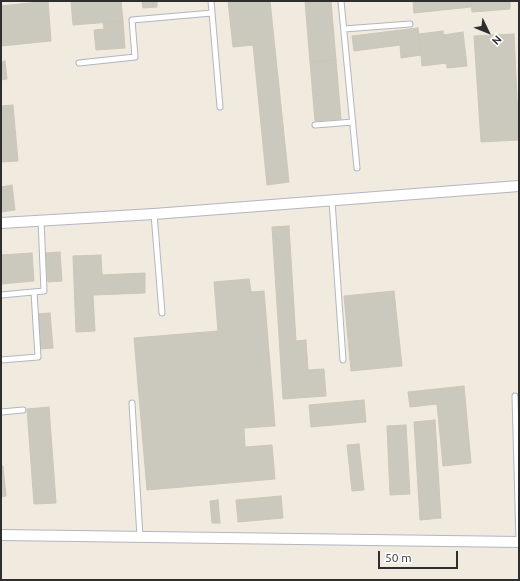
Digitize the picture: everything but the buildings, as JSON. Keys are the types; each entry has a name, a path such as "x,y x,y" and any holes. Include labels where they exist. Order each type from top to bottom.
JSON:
{"street":[{"path":"1,223 154,214 519,186"},
{"path":"1,535 519,542"}],"lane":[{"path":"211,1 220,107"},
{"path":"342,1 356,168"},
{"path":"79,63 135,57 132,20 212,13"},
{"path":"344,29 410,24"},
{"path":"315,125 353,122"},
{"path":"332,201 343,360"},
{"path":"154,214 162,313"},
{"path":"1,295 44,291 41,220"},
{"path":"1,360 38,357 34,292"},
{"path":"515,396 519,542"},
{"path":"132,403 140,537"},
{"path":"1,412 23,410"}]}
